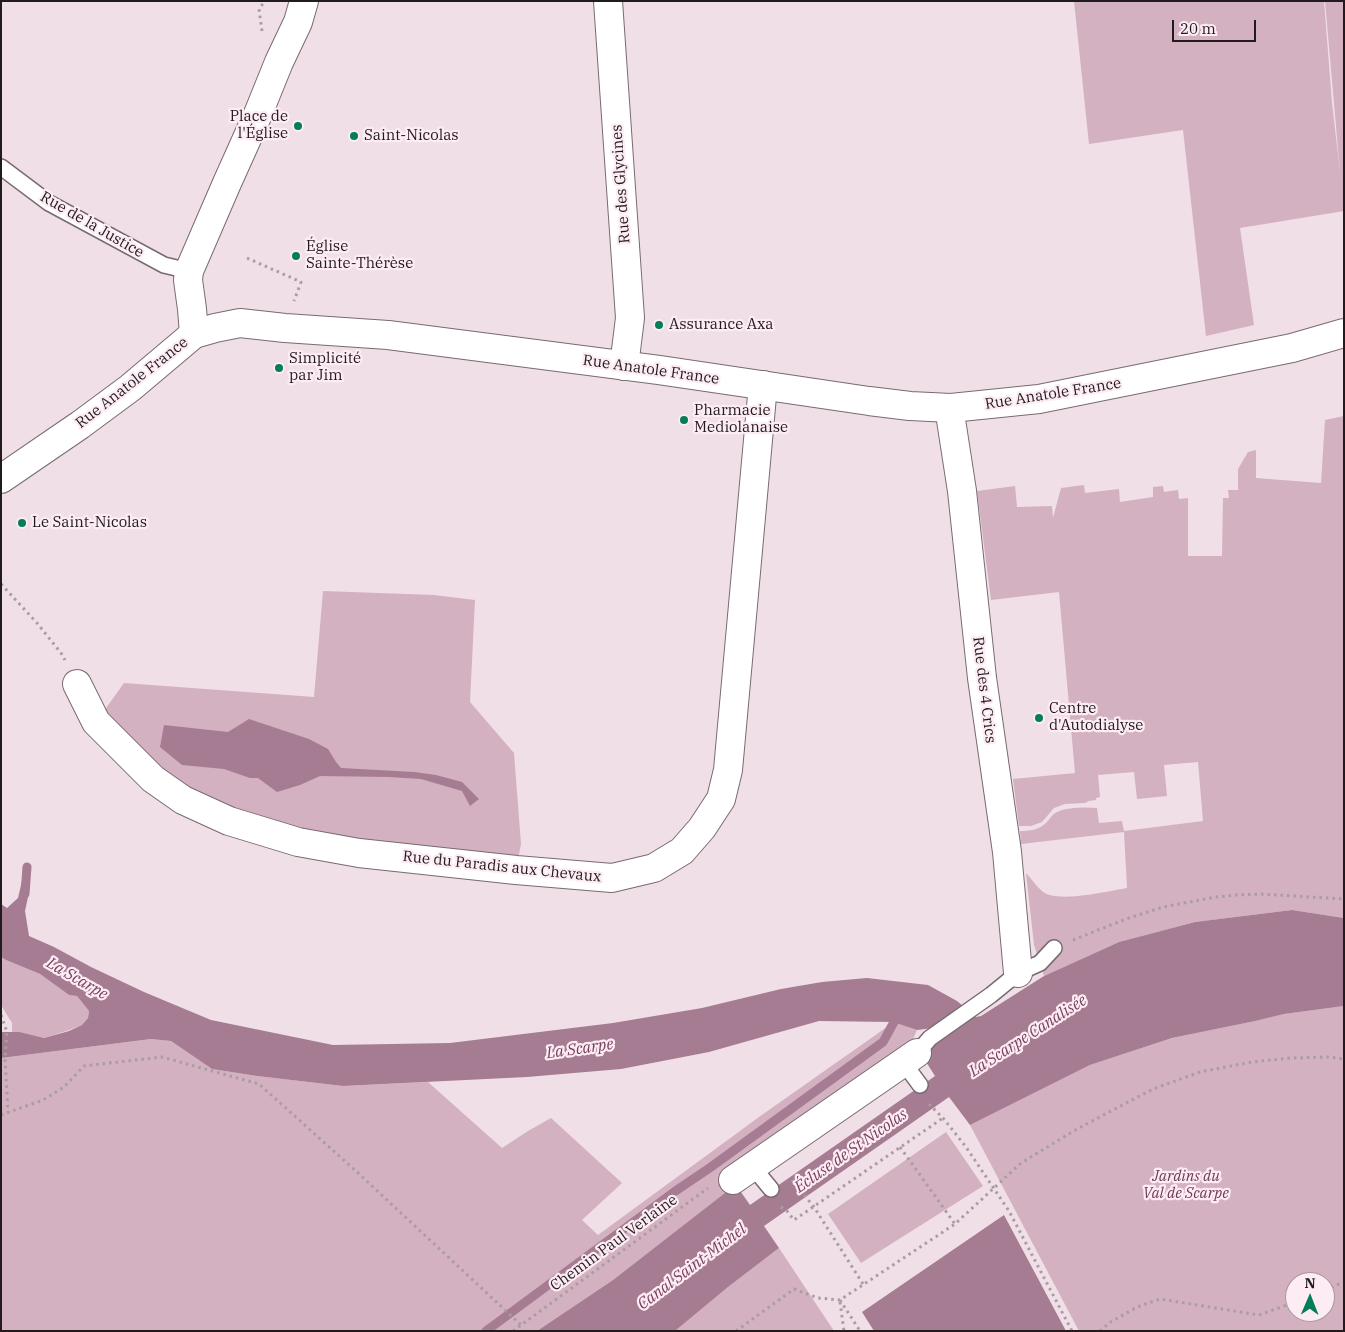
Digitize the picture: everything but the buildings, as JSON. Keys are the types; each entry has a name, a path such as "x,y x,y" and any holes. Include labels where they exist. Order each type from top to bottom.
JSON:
{"street":[{"path":"194,334 188,280 189,271 298,22 304,1"},
{"name":"Rue des Glycines","path":"608,1 630,318 624,366"},
{"name":"Rue Anatole France","path":"1,479 130,388 194,334 240,322 285,328 388,335 869,401 951,408 1039,399 1292,348 1344,333"},
{"name":"Rue du Paradis aux Chevaux","path":"77,684 96,722 154,779 183,800 229,821 298,842 359,852 516,870 612,878 654,868 682,851 702,828 721,799 728,770 763,385"},
{"name":"Rue des 4 Crics","path":"951,408 982,678 1007,852 1018,973"},
{"path":"735,1175 917,1051"}],"lane":[{"name":"Rue de la Justice","path":"1,167 49,203 164,265 189,271"},
{"path":"920,1085 917,1051 1018,973 1040,962 1054,948"},
{"path":"735,1175 771,1189"}],"path":[{"path":"247,258 301,282 296,294"},
{"path":"1,584 37,623 61,653 77,684"},
{"path":"1054,948 1126,919 1163,907 1216,897 1261,894 1344,899"},
{"path":"1,1015 7,1032 5,1058 8,1112"},
{"path":"736,1331 794,1289 818,1298 840,1300 955,1224 1021,1163 1077,1129 1153,1089 1200,1072 1252,1062 1292,1058 1328,1057 1344,1059"},
{"path":"1,1115 43,1100 64,1087 84,1066 162,1058 259,1084 522,1325"},
{"path":"934,1109 966,1147 1009,1211 1072,1331"},
{"path":"787,1211 794,1220 943,1118"},
{"path":"900,1147 955,1224"},
{"path":"788,1174 814,1207 863,1284"},
{"name":"Chemin Paul Verlaine","path":"513,1331 735,1175"},
{"path":"1100,1331 1137,1307 1160,1299 1259,1316 1285,1306"},
{"path":"840,1300 844,1331"},
{"path":"840,1300 860,1331"}],"green space":[{"path":"1074,1 1324,1 1332,103 1340,172 1325,1 1344,1 1344,211 1240,228 1254,325 1206,336 1183,130 1089,144"},
{"path":"1344,416 1344,918 1292,910 1195,922 1119,942 1044,976 1034,945 1026,873 1042,891 1049,895 1083,896 1127,888 1124,832 1021,844 1020,831 1037,829 1055,813 1061,810 1077,808 1097,808 1099,823 1122,821 1124,831 1203,821 1198,762 1164,765 1167,796 1137,799 1134,772 1098,775 1100,797 1096,798 1096,800 1085,803 1065,804 1054,808 1042,822 1031,826 1019,826 1013,779 1075,773 1059,592 991,600 977,491 1015,486 1017,507 1052,506 1053,518 1061,488 1084,485 1085,493 1119,489 1120,502 1153,497 1153,487 1163,486 1164,492 1178,490 1179,499 1188,498 1188,556 1222,556 1223,498 1229,498 1228,490 1238,490 1238,469 1248,452 1256,450 1256,478 1321,483 1325,420"},
{"path":"323,591 434,595 475,600 470,702 514,753 521,844 516,870 229,821 96,722 124,683 314,697"},
{"path":"1,957 40,974 69,995 77,996 89,1011 88,1018 82,1025 44,1038 12,1032 12,1023 1,1005"},
{"name":"Jardins du Val de Scarpe","path":"1344,1006 1344,1331 1079,1331 970,1125 1090,1065 1172,1038 1284,1014"},
{"path":"894,1022 917,1030 909,1048 613,1280 537,1331 1,1331 1,1058 151,1039 171,1041 212,1069 343,1086 428,1082 502,1148 551,1118 622,1183 582,1220 598,1235 759,1117"},
{"path":"946,1132 983,1186 861,1263 828,1214"},
{"path":"779,1248 834,1331 675,1331 728,1287"}],"water":[{"path":"249,719 309,739 328,749 341,768 436,775 462,782 479,799 470,806 462,791 421,779 389,777 320,776 277,792 258,778 250,778 224,769 182,765 160,747 164,725 228,732"},
{"name":"La Scarpe","path":"22,881 29,882 25,911 29,936 144,992 211,1020 333,1045 450,1043 613,1023 702,1008 781,989 822,982 867,978 928,985 963,1006 933,1028 917,1030 893,1022 819,1021 709,1052 621,1069 527,1077 343,1086 212,1069 171,1041 151,1039 1,1058 1,1032 19,1032 44,1038 82,1025 88,1018 89,1011 77,996 69,995 40,974 1,957 1,904 7,908 18,898"},
{"path":"1292,910 1344,918 1344,1006 1284,1014 1172,1038 1090,1065 970,1125 949,1097 764,1226 779,1248 675,1331 537,1331 613,1280 734,1186 736,1185 750,1205 935,1076 923,1057 936,1041 970,1015 981,1016 1044,976 1119,942 1195,922"},
{"path":"1004,1215 1066,1331 874,1331 862,1312"}],"waterway":[{"path":"25,894 27,867"},
{"path":"486,1331 674,1192 883,1042 894,1022"}],"place":[{"name":"Place de l'Église","path":"298,126"},
{"name":"Saint-Nicolas","path":"354,136"},
{"name":"Église Sainte-Thérèse","path":"296,256"},
{"name":"Assurance Axa","path":"659,325"},
{"name":"Simplicité par Jim","path":"279,368"},
{"name":"Pharmacie Mediolanaise","path":"684,420"},
{"name":"Le Saint-Nicolas","path":"22,523"},
{"name":"Centre d'Autodialyse","path":"1039,718"}],"water label":[{"name":"La Scarpe Canalisée","path":"1028,1036"},
{"name":"Écluse de St Nicolas","path":"851,1151"},
{"name":"Canal Saint-Michel","path":"692,1267"}]}
